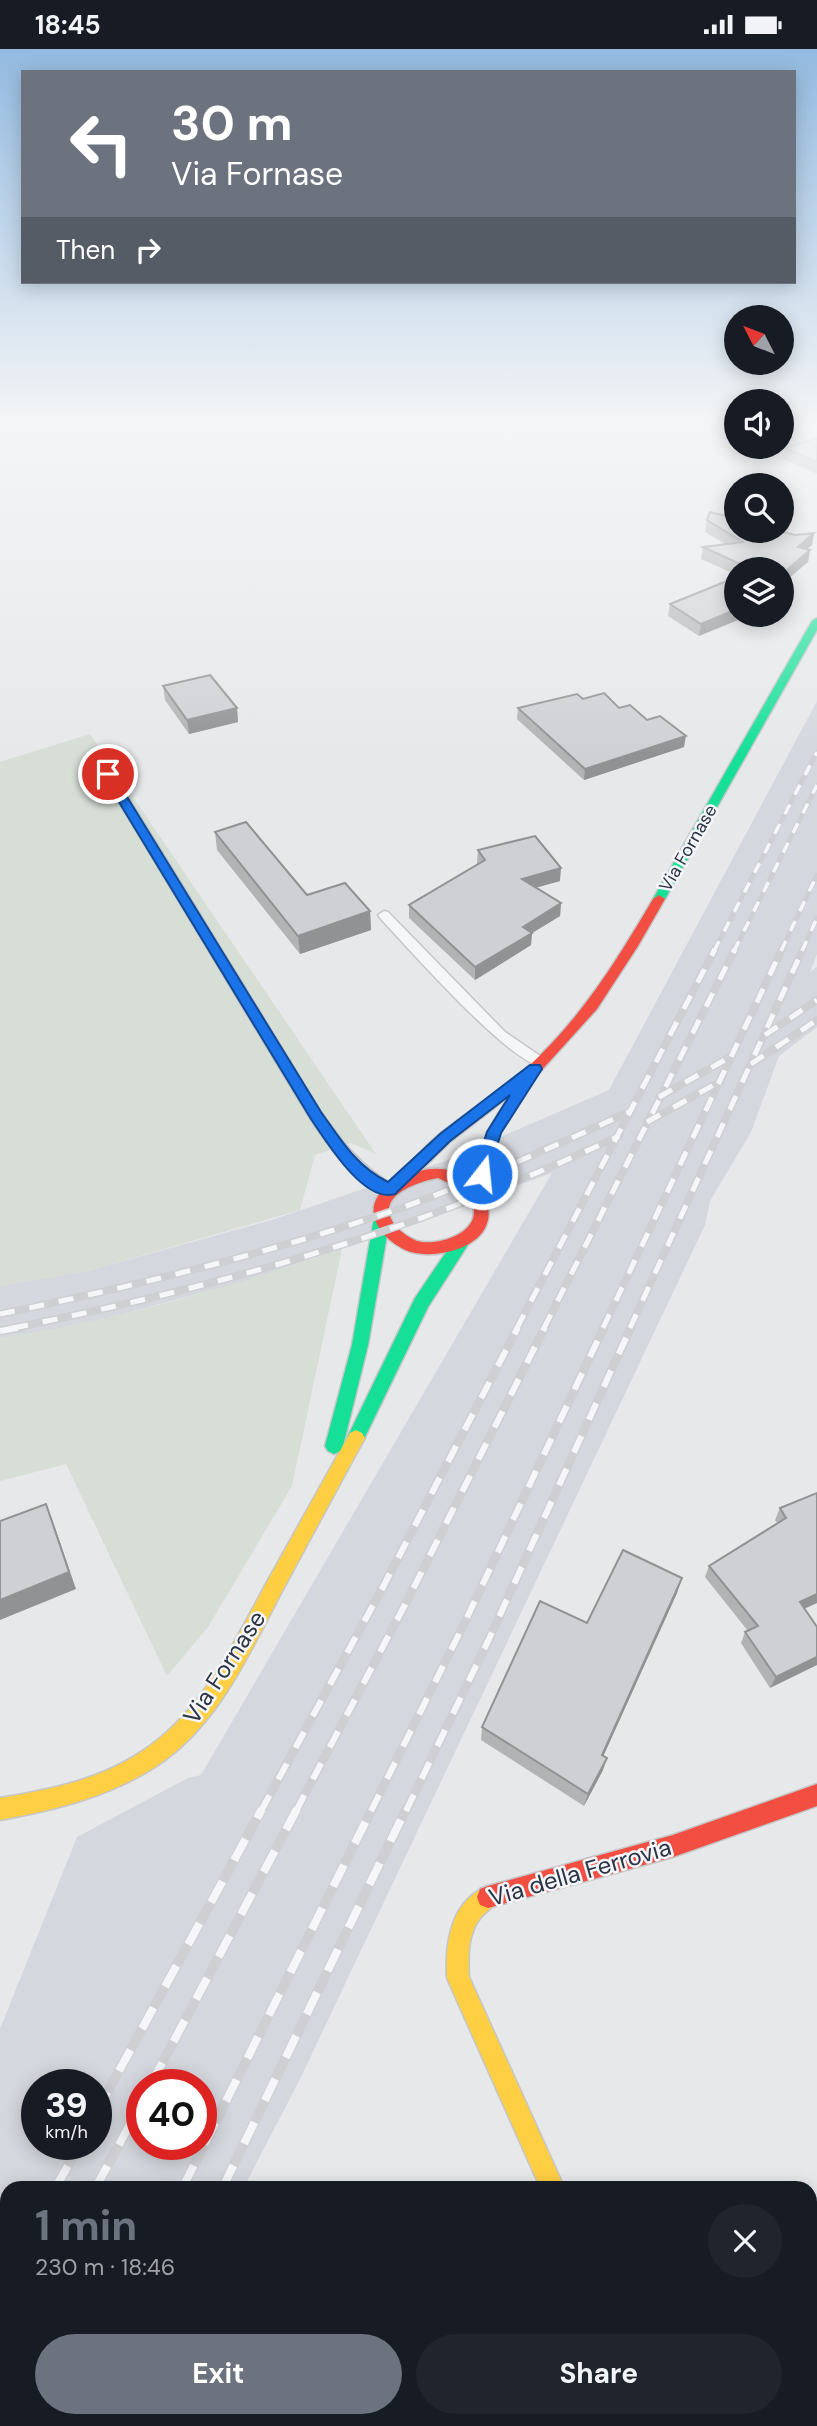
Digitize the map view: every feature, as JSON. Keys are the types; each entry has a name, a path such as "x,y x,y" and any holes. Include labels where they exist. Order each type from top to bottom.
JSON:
{"street":[{"name":"Via Fornase","path":"0,1809 32,1804 85,1789 130,1771 167,1746 199,1715 238,1653 357,1436 421,1303 461,1243 475,1233 482,1220 484,1206 478,1192 494,1132 538,1066 592,1006 627,955 817,621"},
{"name":"Via Fornase","path":"321,1499 360,1345 383,1212 395,1186 445,1138 538,1066"},
{"path":"395,1186 411,1176 440,1173 466,1182 478,1192"},
{"path":"383,1212 386,1224 396,1236 410,1244 445,1248 461,1243"},
{"name":"Via della Ferrovia","path":"549,2181 458,1978 457,1946 464,1924 474,1906 494,1894 673,1846 817,1795"}],"lane":[{"path":"108,774 316,1116 352,1166 367,1179 395,1186"},
{"path":"384,915 500,1035 538,1066"}],"shaded area":[{"path":"817,701 817,954 810,972 817,967 817,1027 779,1056 751,1132 710,1201 705,1225 299,2081 247,2181 0,2181 0,2029 77,1837 188,1778 201,1775 552,1173 257,1278 77,1326 0,1338 0,1286 88,1271 275,1219 445,1161 609,1090"},
{"path":"90,734 376,1154 351,1143 315,1155 300,1210 88,1271 0,1286 0,762"},
{"path":"342,1249 292,1486 208,1627 167,1676 66,1464 0,1481 0,1338 87,1322 173,1301"}],"building":[{"path":"814,533 798,547 810,550 794,564 794,557 725,557 703,547 735,543 794,543 794,535"},
{"path":"724,582 724,614 701,624 670,604"},
{"path":"210,675 237,708 187,720 163,686"},
{"path":"604,693 619,708 630,705 647,720 660,716 686,736 585,769 518,708 577,694 583,699"},
{"path":"246,822 307,895 345,883 370,911 298,936 215,832"},
{"path":"535,836 561,868 522,879 561,903 523,927 532,933 475,967 409,905 485,860 478,850"},
{"path":"817,1493 817,1594 800,1602 817,1627 817,1657 776,1677 745,1632 758,1626 709,1566 786,1518 780,1508"},
{"path":"46,1504 69,1572 0,1600 0,1521"},
{"path":"623,1550 682,1578 602,1755 607,1758 588,1794 482,1727 540,1601 587,1623"}],"railway":[{"path":"714,951 817,752"},
{"path":"735,949 817,785"},
{"path":"781,951 817,875"},
{"path":"802,951 817,918"},
{"path":"630,1111 715,949"},
{"path":"661,1096 735,949"},
{"path":"731,1056 782,949"},
{"path":"630,1328 803,949"},
{"path":"765,1035 817,1000"},
{"path":"751,1064 817,1020"},
{"path":"661,1096 731,1056"},
{"path":"719,1082 731,1056"},
{"path":"603,1328 719,1082"},
{"path":"648,1121 719,1082"},
{"path":"648,1121 661,1096"},
{"path":"0,1314 202,1267 352,1224 459,1186 630,1111"},
{"path":"617,1137 630,1111"},
{"path":"544,1328 648,1121"},
{"path":"13,1328 170,1293 322,1251 471,1200 617,1137"},
{"path":"517,1328 617,1137"},
{"path":"0,1331 22,1327"},
{"path":"261,1811 383,1587 518,1327"},
{"path":"296,1811 408,1599 545,1327"},
{"path":"371,1811 463,1626 604,1327"},
{"path":"406,1811 489,1639 631,1327"},
{"path":"112,2084 262,1809"},
{"path":"159,2069 297,1809"},
{"path":"226,2181 406,1809"},
{"path":"186,2181 371,1811"},
{"path":"99,2181 126,2132"},
{"path":"59,2181 71,2160"}],"traffic: fast":[{"path":"659,899 817,621"},
{"path":"334,1446 360,1345 383,1212"},
{"path":"356,1438 421,1303 461,1243"}],"traffic: slow":[{"path":"478,1192 494,1132 519,1092"},
{"path":"0,1809 44,1801 109,1780 149,1759 184,1731 225,1677 356,1438"},
{"path":"488,1897 470,1912 465,1922 459,1944 458,1978 549,2181"}],"traffic: jam":[{"path":"399,1182 445,1138 535,1069 592,1006 659,899"},
{"path":"440,1172 468,1186 481,1202 481,1219 471,1233 455,1244 434,1249 413,1246 393,1234 383,1221 381,1210 384,1199 402,1183 440,1172"},
{"path":"488,1897 673,1846 817,1795"}],"route":[{"path":"108,774 316,1116 352,1166 367,1179 390,1190 445,1138 535,1069 494,1132 482,1174"}]}
